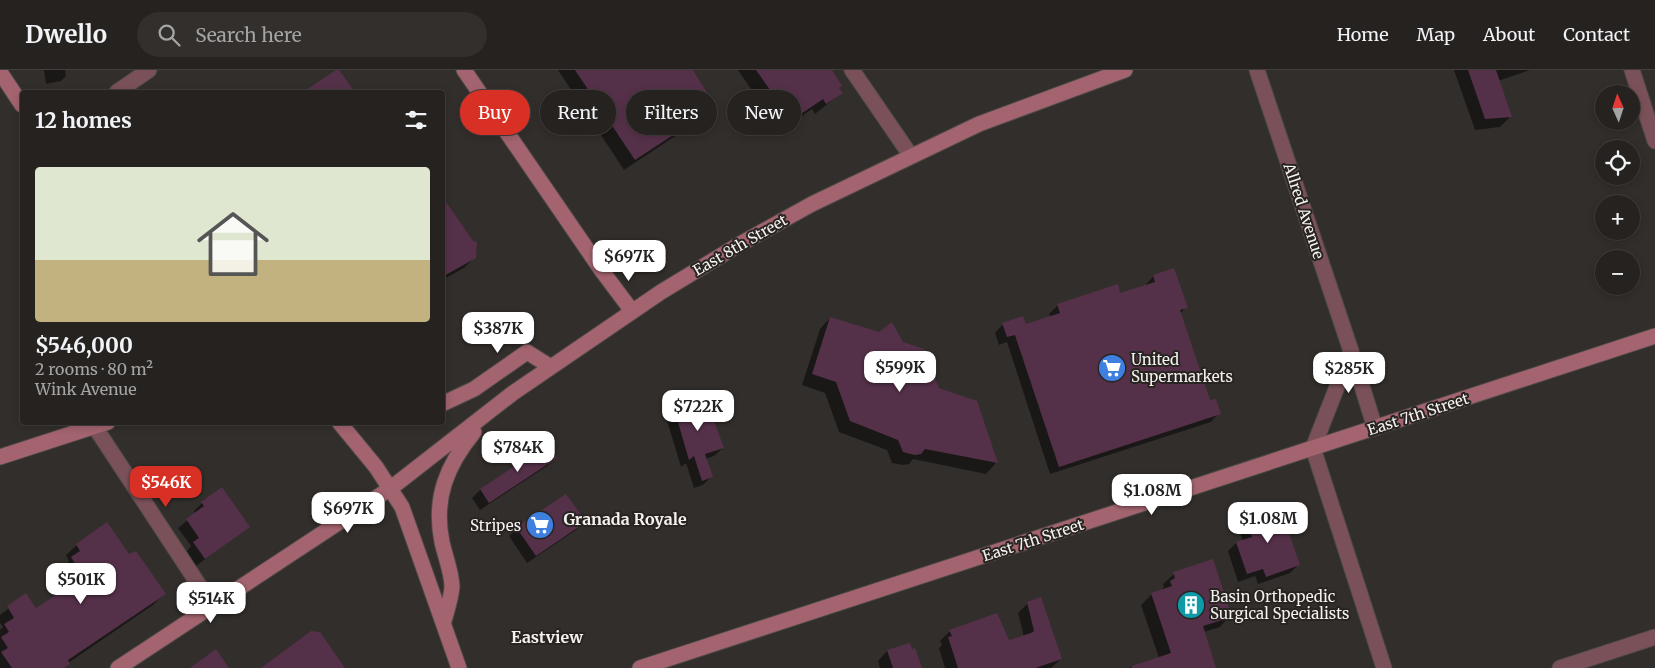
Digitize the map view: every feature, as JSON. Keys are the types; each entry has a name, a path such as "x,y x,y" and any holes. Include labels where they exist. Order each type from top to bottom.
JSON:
{"main road":[{"path":"464,70 602,271 632,311"},
{"name":"East 8th Street","path":"118,668 391,488 513,393 686,276 764,230 911,156 1025,105 1125,70"},
{"path":"0,72 20,102"},
{"name":"East 7th Street","path":"640,668 1655,336"},
{"path":"445,402 474,388 528,352 551,367"},
{"path":"444,621 452,586 441,534 439,511 442,488 458,452 490,412"},
{"path":"0,457 102,425"},
{"path":"341,425 391,488 402,507 416,540 459,668"}],"street":[{"path":"120,90 149,70"},
{"path":"852,70 911,156"},
{"name":"Allred Avenue","path":"1257,70 1376,428"},
{"path":"1632,70 1655,141"},
{"path":"1351,351 1313,448 1384,668"},
{"path":"102,425 212,605"},
{"path":"1560,668 1655,637"}],"building":[{"path":"336,70 339,70 354,90 306,90"},
{"path":"575,70 693,70 705,90 626,90 626,135 673,135 635,160 616,132 616,90 588,90"},
{"path":"756,70 832,70 842,86 839,88 843,93 826,104 823,99 801,114 801,90 770,90"},
{"path":"1468,70 1496,70 1512,117 1485,119"},
{"path":"445,200 473,241 477,242 476,258 445,275"},
{"name":"United Supermarkets","path":"1174,268 1188,308 1180,310 1210,400 1216,399 1221,414 1059,467 1015,335 1007,337 1002,323 1023,316 1026,324 1060,313 1057,304 1118,284 1120,293 1155,282 1153,275"},
{"path":"830,317 879,332 892,322 903,342 924,349 939,388 977,401 998,463 925,449 921,454 915,455 903,452 898,440 850,421 836,382 812,374"},
{"path":"704,394 724,448 705,454 713,477 702,481 694,456 689,460 673,405"},
{"path":"548,444 557,458 489,503 480,489"},
{"path":"222,487 250,527 205,559 193,542 199,538 186,519 204,506 201,502"},
{"path":"566,494 586,522 536,556 516,527"},
{"path":"1280,506 1300,565 1266,577 1263,569 1247,574 1236,542 1252,537 1245,517"},
{"path":"107,522 129,554 136,551 166,594 68,660 70,664 64,668 12,668 1,652 8,648 1,637 9,632 4,624 14,618 7,606 26,593 36,608 83,577 71,557 80,551 76,544"},
{"name":"Basin Orthopedic Surgical Specialists","path":"1213,559 1232,617 1203,626 1216,668 1132,668 1132,666 1171,653 1151,593 1172,586 1170,581 1175,578 1173,572"},
{"path":"1041,597 1062,659 1035,668 958,668 948,637 952,636 949,630 997,613 1009,640 1031,633 1034,631 1027,602"},
{"path":"311,631 320,632 345,668 261,668"},
{"path":"910,643 912,649 915,648 922,668 893,668 887,650"},
{"path":"216,649 229,668 190,668"}],"place":[{"name":"United Supermarkets","path":"1112,368"},
{"name":"Stripes","path":"540,525"},
{"name":"Basin Orthopedic Surgical Specialists","path":"1191,605"}],"district":[{"name":"Granada Royale","path":"625,519"},
{"name":"Eastview","path":"547,637"}]}
